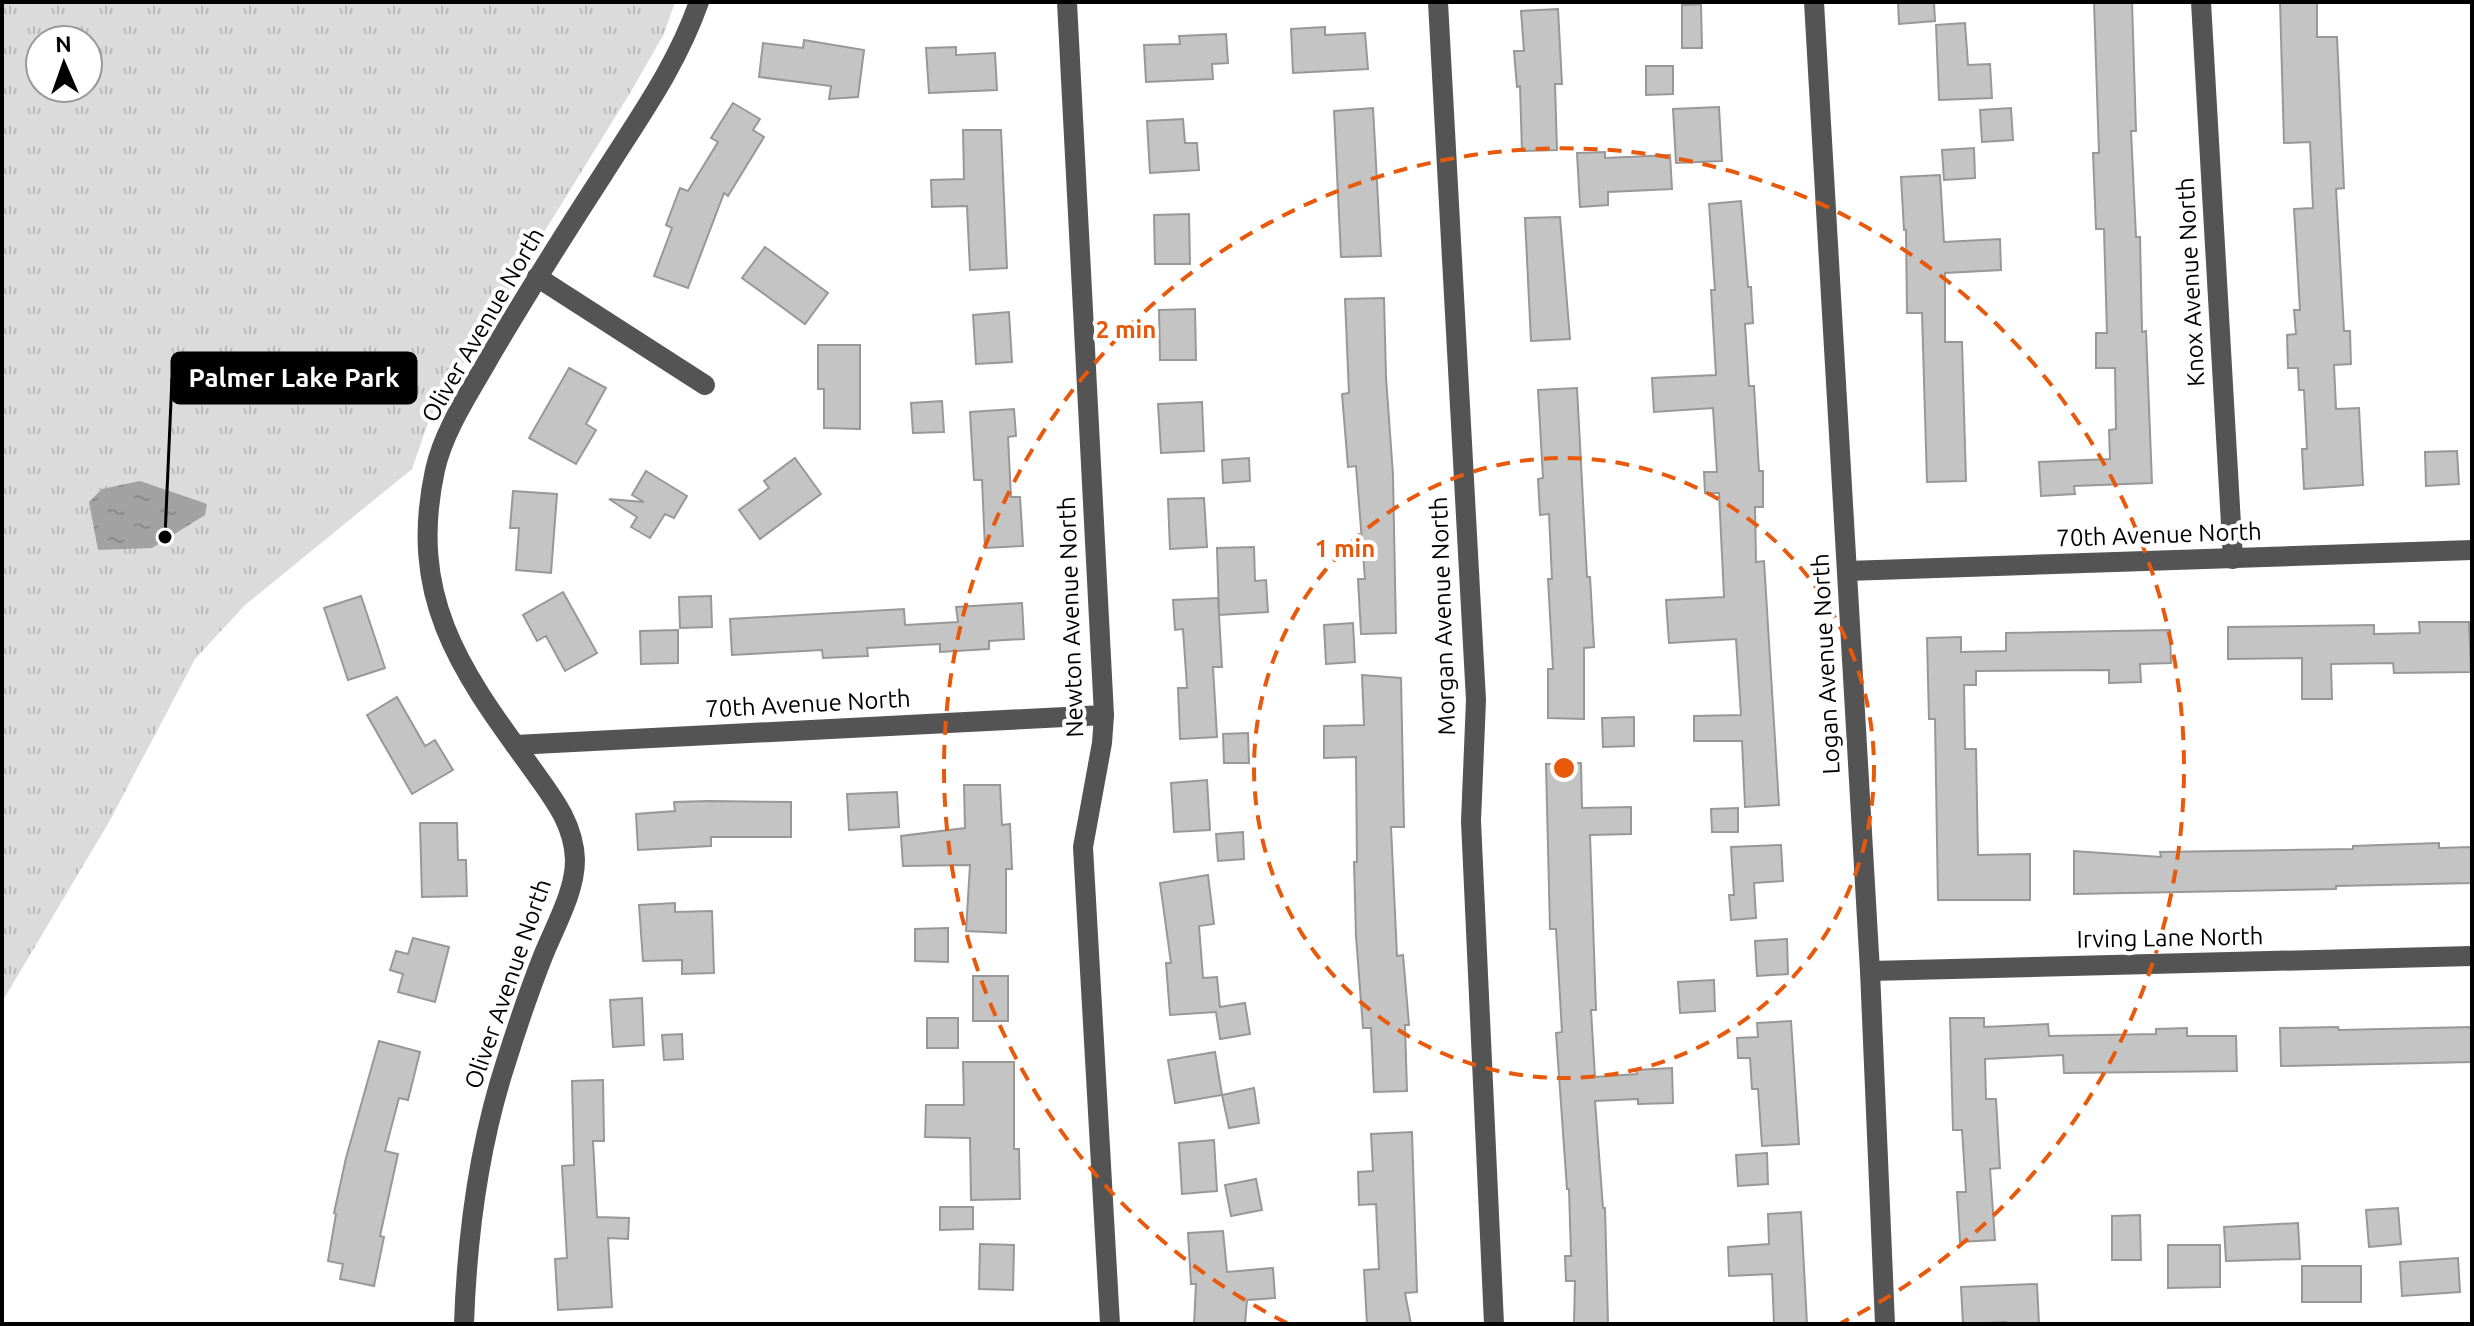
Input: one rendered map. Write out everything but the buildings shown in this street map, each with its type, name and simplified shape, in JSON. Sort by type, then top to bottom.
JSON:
[{"type":"street","name":"Oliver Avenue North","points":[[464,1324],[466,1277],[479,1170],[505,1063],[569,892],[575,862],[572,834],[559,806],[476,690],[456,656],[441,620],[430,582],[426,543],[435,467],[468,395],[537,277],[671,69],[699,2]]},
{"type":"street","name":"Newton Avenue North","points":[[1067,2],[1104,715],[1102,743],[1083,847],[1110,1324]]},
{"type":"street","name":"Morgan Avenue North","points":[[1438,2],[1476,700],[1471,821],[1494,1324]]},
{"type":"street","name":"Logan Avenue North","points":[[1814,2],[1870,971],[1885,1324]]},
{"type":"street","name":"Knox Avenue North","points":[[2201,2],[2233,559]]},
{"type":"street","points":[[537,277],[705,385]]},
{"type":"street","name":"70th Avenue North","points":[[1847,571],[2472,550]]},
{"type":"street","name":"70th Avenue North","points":[[515,745],[1104,715]]},
{"type":"street","name":"Irving Lane North","points":[[1870,971],[2472,956]]},
{"type":"green space","points":[[2,2],[675,2],[664,34],[630,93],[430,417],[412,469],[245,605],[195,659],[109,822],[2,1002]]},
{"type":"water","points":[[140,481],[207,504],[205,515],[152,548],[98,550],[89,502],[102,489]]},
{"type":"place","name":"Palmer Lake Park","points":[[165,537]]}]
